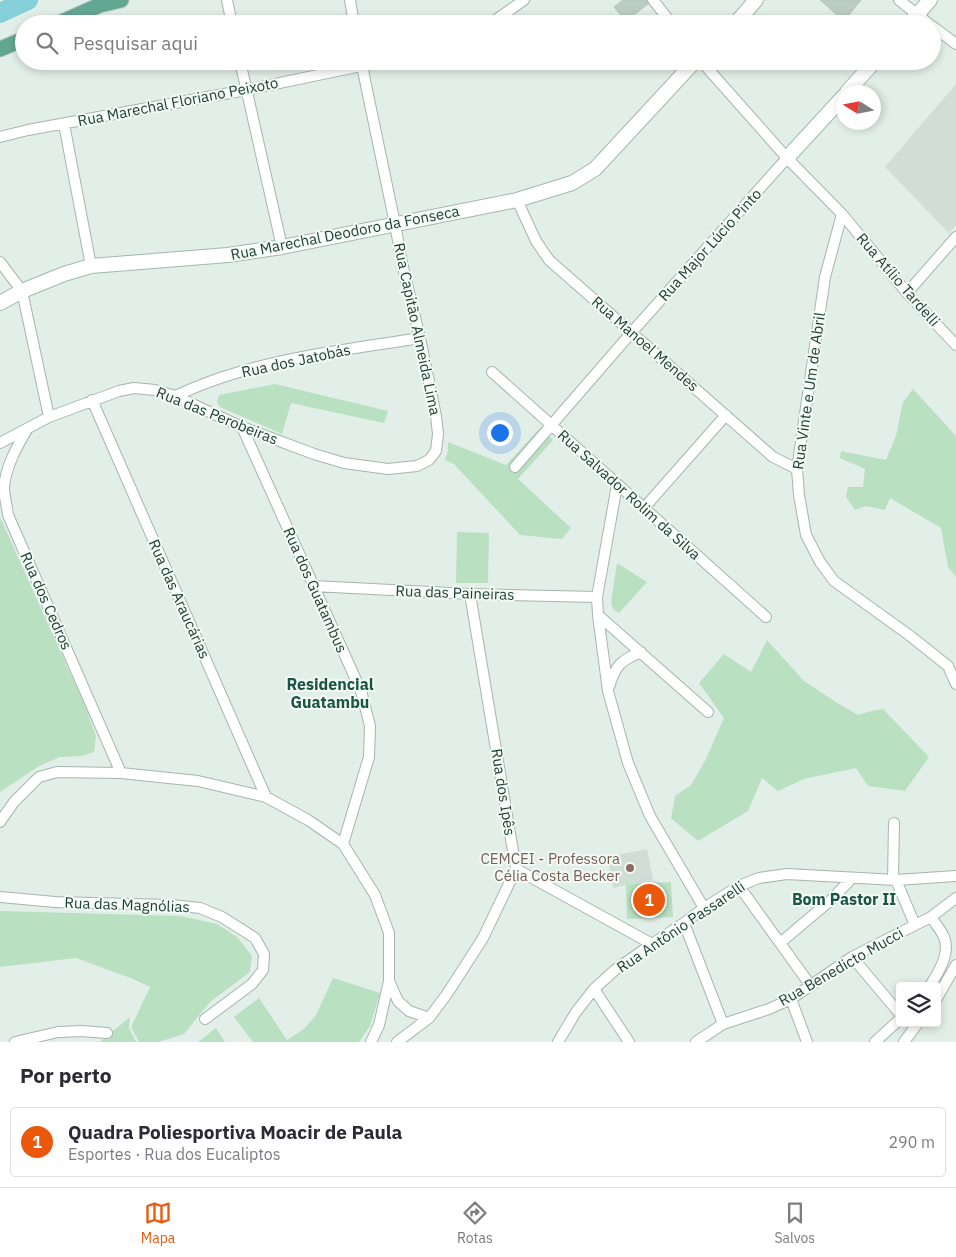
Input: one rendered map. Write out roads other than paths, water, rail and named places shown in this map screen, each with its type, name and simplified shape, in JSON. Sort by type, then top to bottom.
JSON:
[{"type":"main road","points":[[77,15],[100,5],[121,0]]},
{"type":"main road","points":[[0,49],[15,42]]},
{"type":"street","points":[[227,0],[230,15]]},
{"type":"street","points":[[350,0],[352,15]]},
{"type":"street","points":[[503,15],[524,0]]},
{"type":"street","points":[[653,0],[665,15]]},
{"type":"street","points":[[744,15],[756,0]]},
{"type":"street","points":[[899,0],[910,15]]},
{"type":"street","points":[[917,15],[930,0]]},
{"type":"street","points":[[941,33],[956,44]]},
{"type":"street","points":[[242,70],[282,247]]},
{"type":"street","name":"Rua Marechal Floriano Peixoto","points":[[0,137],[28,130],[246,90],[334,70]]},
{"type":"street","name":"Rua Capitão Almeida Lima","points":[[362,70],[436,416],[438,434],[436,451]]},
{"type":"street","name":"Rua Marechal Deodoro da Fonseca","points":[[0,303],[64,274],[91,266],[228,255],[282,247],[517,200],[572,183],[595,169],[688,70]]},
{"type":"street","name":"Rua Atílio Tardelli","points":[[709,70],[787,158],[842,214],[907,293],[956,345]]},
{"type":"street","points":[[853,85],[867,70]]},
{"type":"street","points":[[787,158],[836,105]]},
{"type":"street","points":[[64,124],[91,266]]},
{"type":"street","name":"Rua Major Lúcio Pinto","points":[[515,467],[787,158]]},
{"type":"street","name":"Rua Manoel Mendes","points":[[517,200],[536,241],[549,260],[773,457],[797,469]]},
{"type":"street","name":"Rua Vinte e Um de Abril","points":[[842,214],[825,276],[797,469],[799,495],[806,535],[820,562],[834,581],[952,664],[956,684]]},
{"type":"street","points":[[907,293],[956,236]]},
{"type":"street","points":[[0,262],[22,292],[49,417]]},
{"type":"street","name":"Rua dos Jatobás","points":[[175,396],[228,375],[289,359],[420,338]]},
{"type":"street","name":"Rua Salvador Rolim da Silva","points":[[492,372],[766,617]]},
{"type":"street","name":"Rua das Perobeiras","points":[[0,444],[49,417],[92,400],[134,388],[156,390],[175,396],[242,427],[344,463],[388,468],[416,466],[429,460],[436,451]]},
{"type":"street","name":"Rua das Araucárias","points":[[92,400],[266,797]]},
{"type":"street","points":[[644,508],[726,415]]},
{"type":"street","name":"Rua dos Guatambus","points":[[242,427],[361,691],[370,726],[369,757],[343,844]]},
{"type":"street","name":"Rua dos Cedros","points":[[28,428],[10,463],[4,488],[8,515],[122,773]]},
{"type":"street","points":[[617,485],[597,598],[608,690],[628,763],[650,816],[704,908]]},
{"type":"street","name":"Rua das Paineiras","points":[[314,586],[597,598]]},
{"type":"street","name":"Rua dos Ipês","points":[[470,594],[516,869]]},
{"type":"street","points":[[598,615],[708,712]]},
{"type":"street","points":[[608,690],[612,676],[618,666],[627,658],[641,652]]},
{"type":"street","points":[[0,822],[14,802],[39,777],[57,772],[122,773],[198,781],[266,797],[308,820],[343,844],[375,895],[389,933],[389,981],[379,1025],[371,1042]]},
{"type":"street","points":[[894,823],[894,880],[915,925]]},
{"type":"street","points":[[397,1042],[429,1018],[447,994],[483,938],[516,869],[652,944]]},
{"type":"street","name":"Rua Antônio Passarelli","points":[[558,1042],[576,1012],[594,989],[615,970],[739,886],[759,878],[787,874],[894,880],[956,876]]},
{"type":"street","points":[[780,943],[831,900],[852,878]]},
{"type":"street","points":[[739,886],[811,986]]},
{"type":"street","name":"Rua das Magnólias","points":[[0,897],[55,902],[171,905],[200,908],[222,917],[255,938],[264,954],[263,970],[252,984],[204,1019]]},
{"type":"street","name":"Rua Benedicto Mucci","points":[[696,1042],[723,1024],[791,999],[852,958],[931,917],[956,898]]},
{"type":"street","points":[[931,917],[944,938],[946,951],[941,966],[932,982]]},
{"type":"street","points":[[684,923],[723,1024]]},
{"type":"street","points":[[852,958],[896,1009]]},
{"type":"street","points":[[941,991],[956,966]]},
{"type":"street","points":[[389,981],[398,1001],[410,1011],[429,1018]]},
{"type":"street","points":[[594,989],[629,1042]]},
{"type":"street","points":[[791,999],[807,1042]]},
{"type":"street","points":[[875,1042],[896,1023]]},
{"type":"street","points":[[904,1042],[915,1027]]},
{"type":"street","points":[[15,1042],[58,1032],[107,1033]]},
{"type":"waterway","points":[[0,13],[28,0]]},
{"type":"place","name":"CEMCEI - Professora Célia Costa Becker","points":[[630,868]]},
{"type":"place","name":"Quadra Poliesportiva Moacir de Paula","points":[[649,900]]},
{"type":"district","name":"Residencial Guatambu","points":[[330,693]]},
{"type":"district","name":"Bom Pastor II","points":[[844,899]]}]
